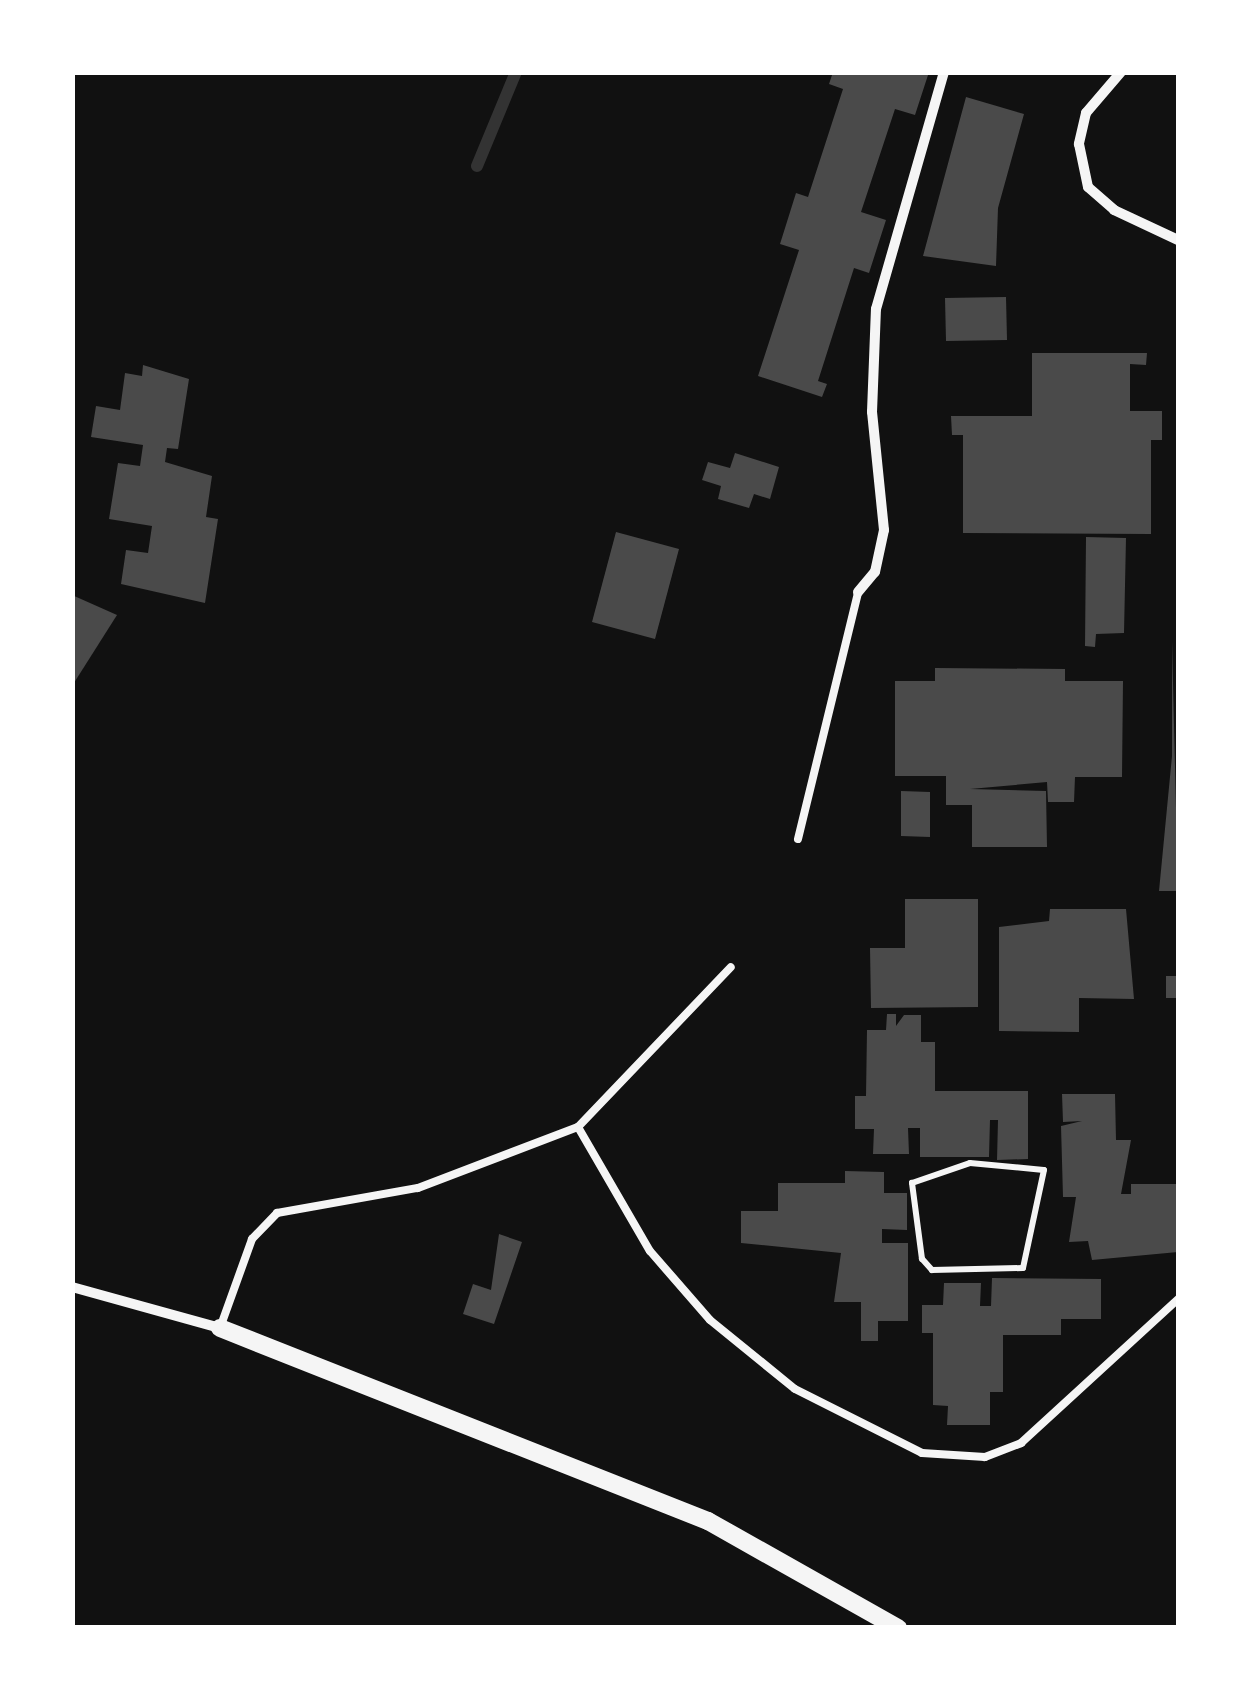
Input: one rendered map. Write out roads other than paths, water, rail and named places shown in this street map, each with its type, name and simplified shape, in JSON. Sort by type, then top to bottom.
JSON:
[{"type":"street","points":[[858,592],[875,572],[884,530],[872,412],[876,309],[944,72]]},
{"type":"street","points":[[1120,72],[1086,113],[1080,162],[1088,186],[1114,210],[1178,240]]},
{"type":"street","points":[[72,1287],[220,1328],[708,1521],[898,1628]]},
{"type":"lane","points":[[798,838],[858,592]]},
{"type":"lane","points":[[220,1328],[252,1239],[277,1212],[418,1188],[518,1142],[578,1127],[731,967]]},
{"type":"lane","points":[[578,1127],[650,1251],[710,1320],[795,1389],[922,1453],[985,1457],[1021,1443],[1178,1298]]},
{"type":"waterway","points":[[477,166],[516,72]]}]
